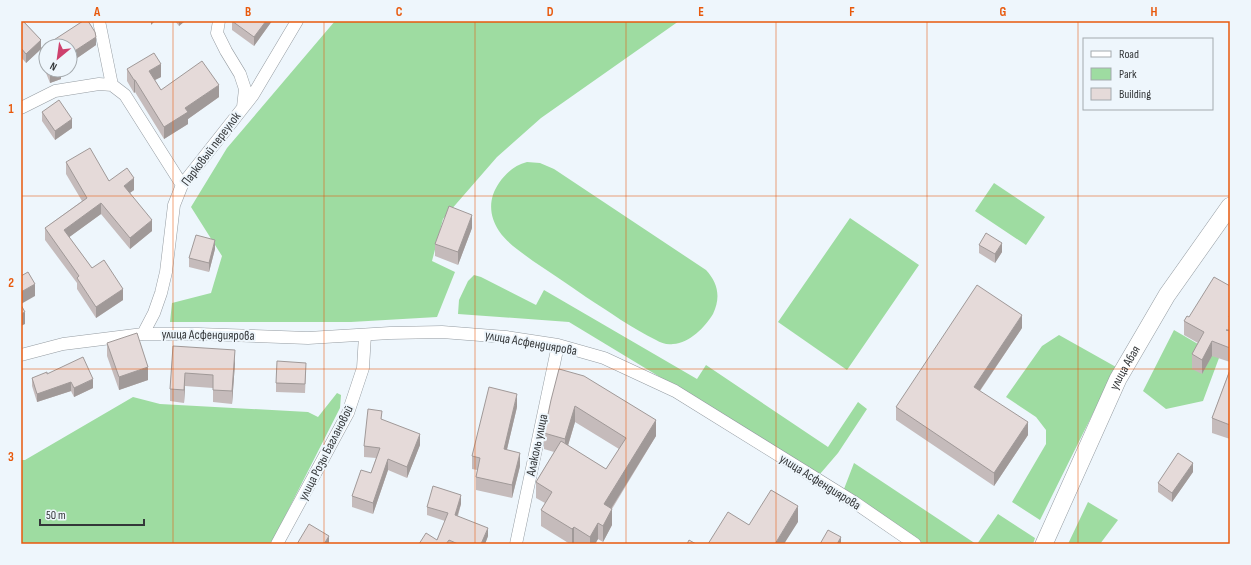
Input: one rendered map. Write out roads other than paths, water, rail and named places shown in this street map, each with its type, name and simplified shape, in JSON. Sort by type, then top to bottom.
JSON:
[{"type":"street","points":[[99,21],[112,85]]},
{"type":"street","points":[[219,21],[217,33],[240,74],[245,89],[243,107]]},
{"type":"street","name":"Парковый переулок","points":[[142,334],[154,312],[161,293],[166,272],[174,205],[182,184],[253,95],[297,21]]},
{"type":"street","points":[[21,108],[55,91],[99,84],[112,85],[125,95],[182,184]]},
{"type":"street","name":"улица Абая","points":[[1044,544],[1118,379],[1167,294],[1230,206]]},
{"type":"street","name":"улица Асфендиярова","points":[[21,355],[63,344],[142,334],[198,334],[308,338],[365,334],[442,332],[506,337],[558,345],[604,358],[674,391],[854,502],[915,544]]},
{"type":"street","name":"улица Розы Баглановой","points":[[277,544],[348,413],[363,368],[365,334]]},
{"type":"street","name":"Алаколь улица","points":[[516,544],[558,345]]}]
